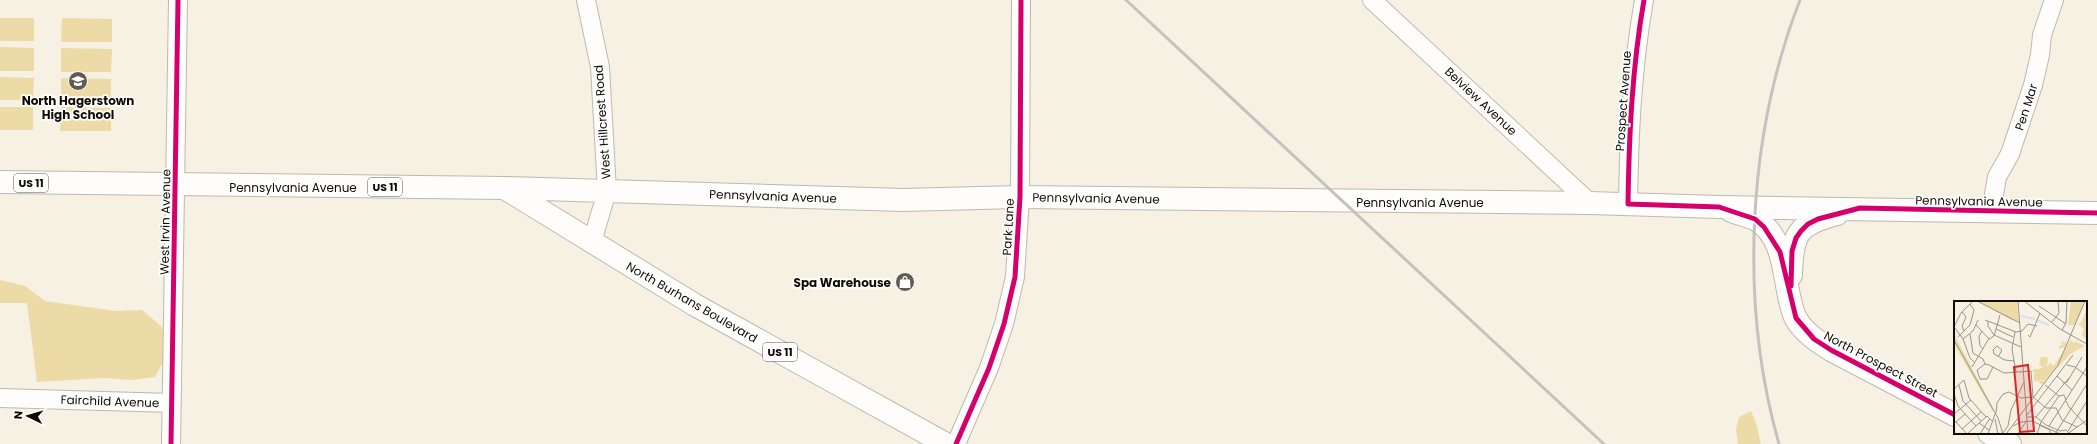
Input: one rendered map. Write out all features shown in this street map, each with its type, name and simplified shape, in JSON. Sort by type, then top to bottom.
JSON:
[{"type":"main road","name":"Pennsylvania Avenue","points":[[0,182],[176,186],[505,188],[903,200],[1020,196],[1590,202],[1719,207],[1860,208],[1991,212],[2097,213]]},
{"type":"main road","name":"North Burhans Boulevard","points":[[505,188],[695,305],[946,444]]},
{"type":"main road","points":[[1719,207],[1755,219],[1764,226],[1780,252],[1791,304]]},
{"type":"main road","points":[[1791,304],[1792,251],[1796,238],[1808,224],[1818,219],[1860,208]]},
{"type":"main road","name":"North Prospect Street","points":[[1791,304],[1796,318],[1814,339],[1831,350],[1954,414]]},
{"type":"main road","points":[[1991,434],[2010,444]]},
{"type":"street","name":"West Irvin Avenue","points":[[171,444],[178,0]]},
{"type":"street","name":"West Hillcrest Road","points":[[586,0],[600,67],[607,191],[592,242]]},
{"type":"street","name":"Park Lane","points":[[956,444],[989,368],[1004,324],[1015,277],[1020,196],[1021,0]]},
{"type":"street","name":"Belview Avenue","points":[[1372,0],[1590,202]]},
{"type":"street","name":"Prospect Avenue","points":[[1628,204],[1629,129],[1633,77],[1644,0]]},
{"type":"street","name":"Pen Mar","points":[[1991,212],[1997,177],[2010,154],[2033,85],[2040,55],[2042,35],[2054,0]]},
{"type":"street","name":"Fairchild Avenue","points":[[0,398],[172,403]]},
{"type":"shaded area","points":[[0,18],[34,18],[34,41],[0,41]]},
{"type":"shaded area","points":[[62,18],[112,19],[112,42],[61,42]]},
{"type":"shaded area","points":[[0,47],[34,48],[34,71],[0,71]]},
{"type":"shaded area","points":[[61,48],[112,49],[111,72],[61,72]]},
{"type":"shaded area","points":[[0,77],[34,78],[33,100],[0,100]]},
{"type":"shaded area","points":[[61,78],[111,79],[111,101],[61,101]]},
{"type":"shaded area","points":[[0,107],[33,107],[33,130],[0,130]]},
{"type":"shaded area","points":[[61,107],[111,108],[111,131],[60,131]]},
{"type":"shaded area","points":[[0,280],[25,286],[45,301],[116,311],[142,310],[162,327],[168,353],[155,377],[131,380],[105,378],[37,382],[27,303],[0,303]]},
{"type":"shaded area","points":[[1751,411],[1756,423],[1761,444],[1738,444],[1736,429],[1739,417]]},
{"type":"railway","points":[[1126,0],[1604,444]]},
{"type":"railway","points":[[1779,444],[1766,390],[1758,335],[1754,278],[1755,220],[1760,163],[1769,107],[1782,52],[1800,0]]},
{"type":"cycle path","points":[[171,444],[178,0]]},
{"type":"cycle path","points":[[956,444],[989,368],[1004,324],[1015,277],[1020,197],[1021,0]]},
{"type":"cycle path","points":[[1644,0],[1632,102],[1628,204],[1719,207],[1755,219],[1764,227],[1780,252],[1796,318],[1814,339],[1831,350],[1954,414]]},
{"type":"cycle path","points":[[1791,286],[1792,251],[1796,238],[1801,231],[1808,224],[1818,219],[1860,208],[2097,213]]},
{"type":"place","name":"North Hagerstown High School","points":[[78,81]]},
{"type":"place","name":"Spa Warehouse","points":[[905,282]]}]
